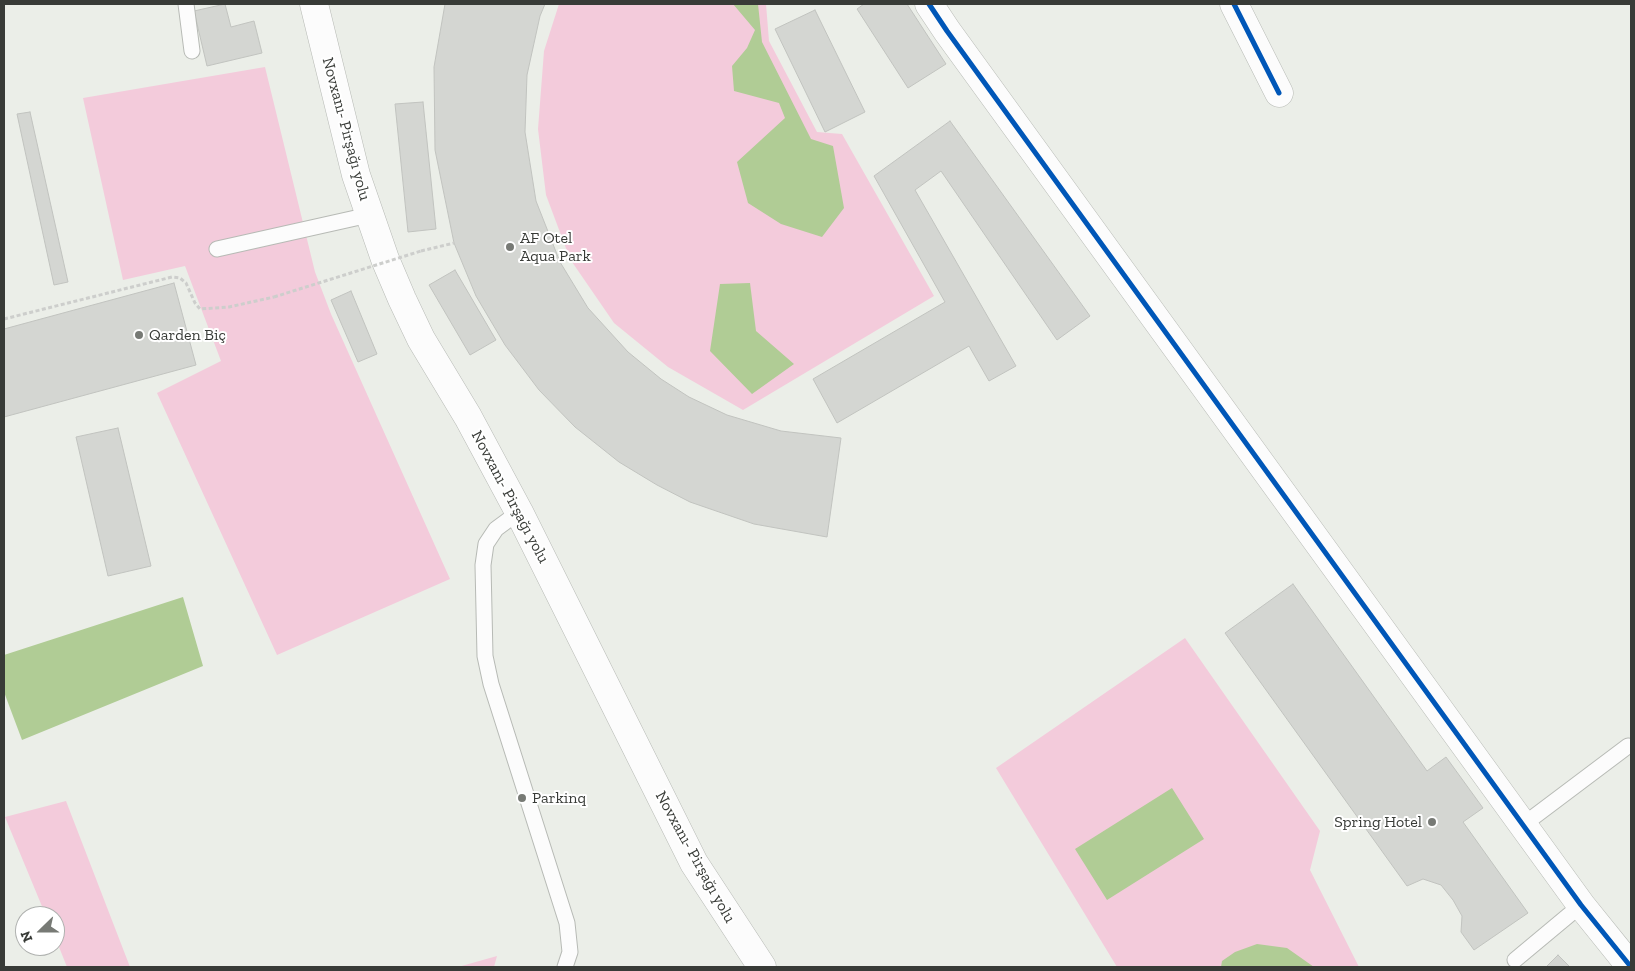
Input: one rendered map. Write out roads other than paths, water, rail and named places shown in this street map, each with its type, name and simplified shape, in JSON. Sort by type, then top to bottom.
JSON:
[{"type":"street","name":"Novxanı- Pirşağı yolu","points":[[314,4],[353,165],[385,259],[421,339],[520,512],[694,863],[762,967]]},
{"type":"street","points":[[930,4],[953,40],[1581,905],[1631,967]]},
{"type":"street","points":[[1234,4],[1279,93]]},
{"type":"lane","points":[[186,4],[192,51]]},
{"type":"lane","points":[[217,249],[369,215]]},
{"type":"lane","points":[[520,512],[496,529],[486,544],[482,565],[485,656],[490,684],[567,923],[570,952],[565,967]]},
{"type":"lane","points":[[1523,825],[1628,746]]},
{"type":"lane","points":[[1515,960],[1581,905]]},
{"type":"place","name":"AF Otel Aqua Park","points":[[510,247]]},
{"type":"place","name":"Qarden Biç","points":[[139,335]]},
{"type":"place","name":"Parkinq","points":[[522,798]]},
{"type":"place","name":"Spring Hotel","points":[[1432,822]]}]
